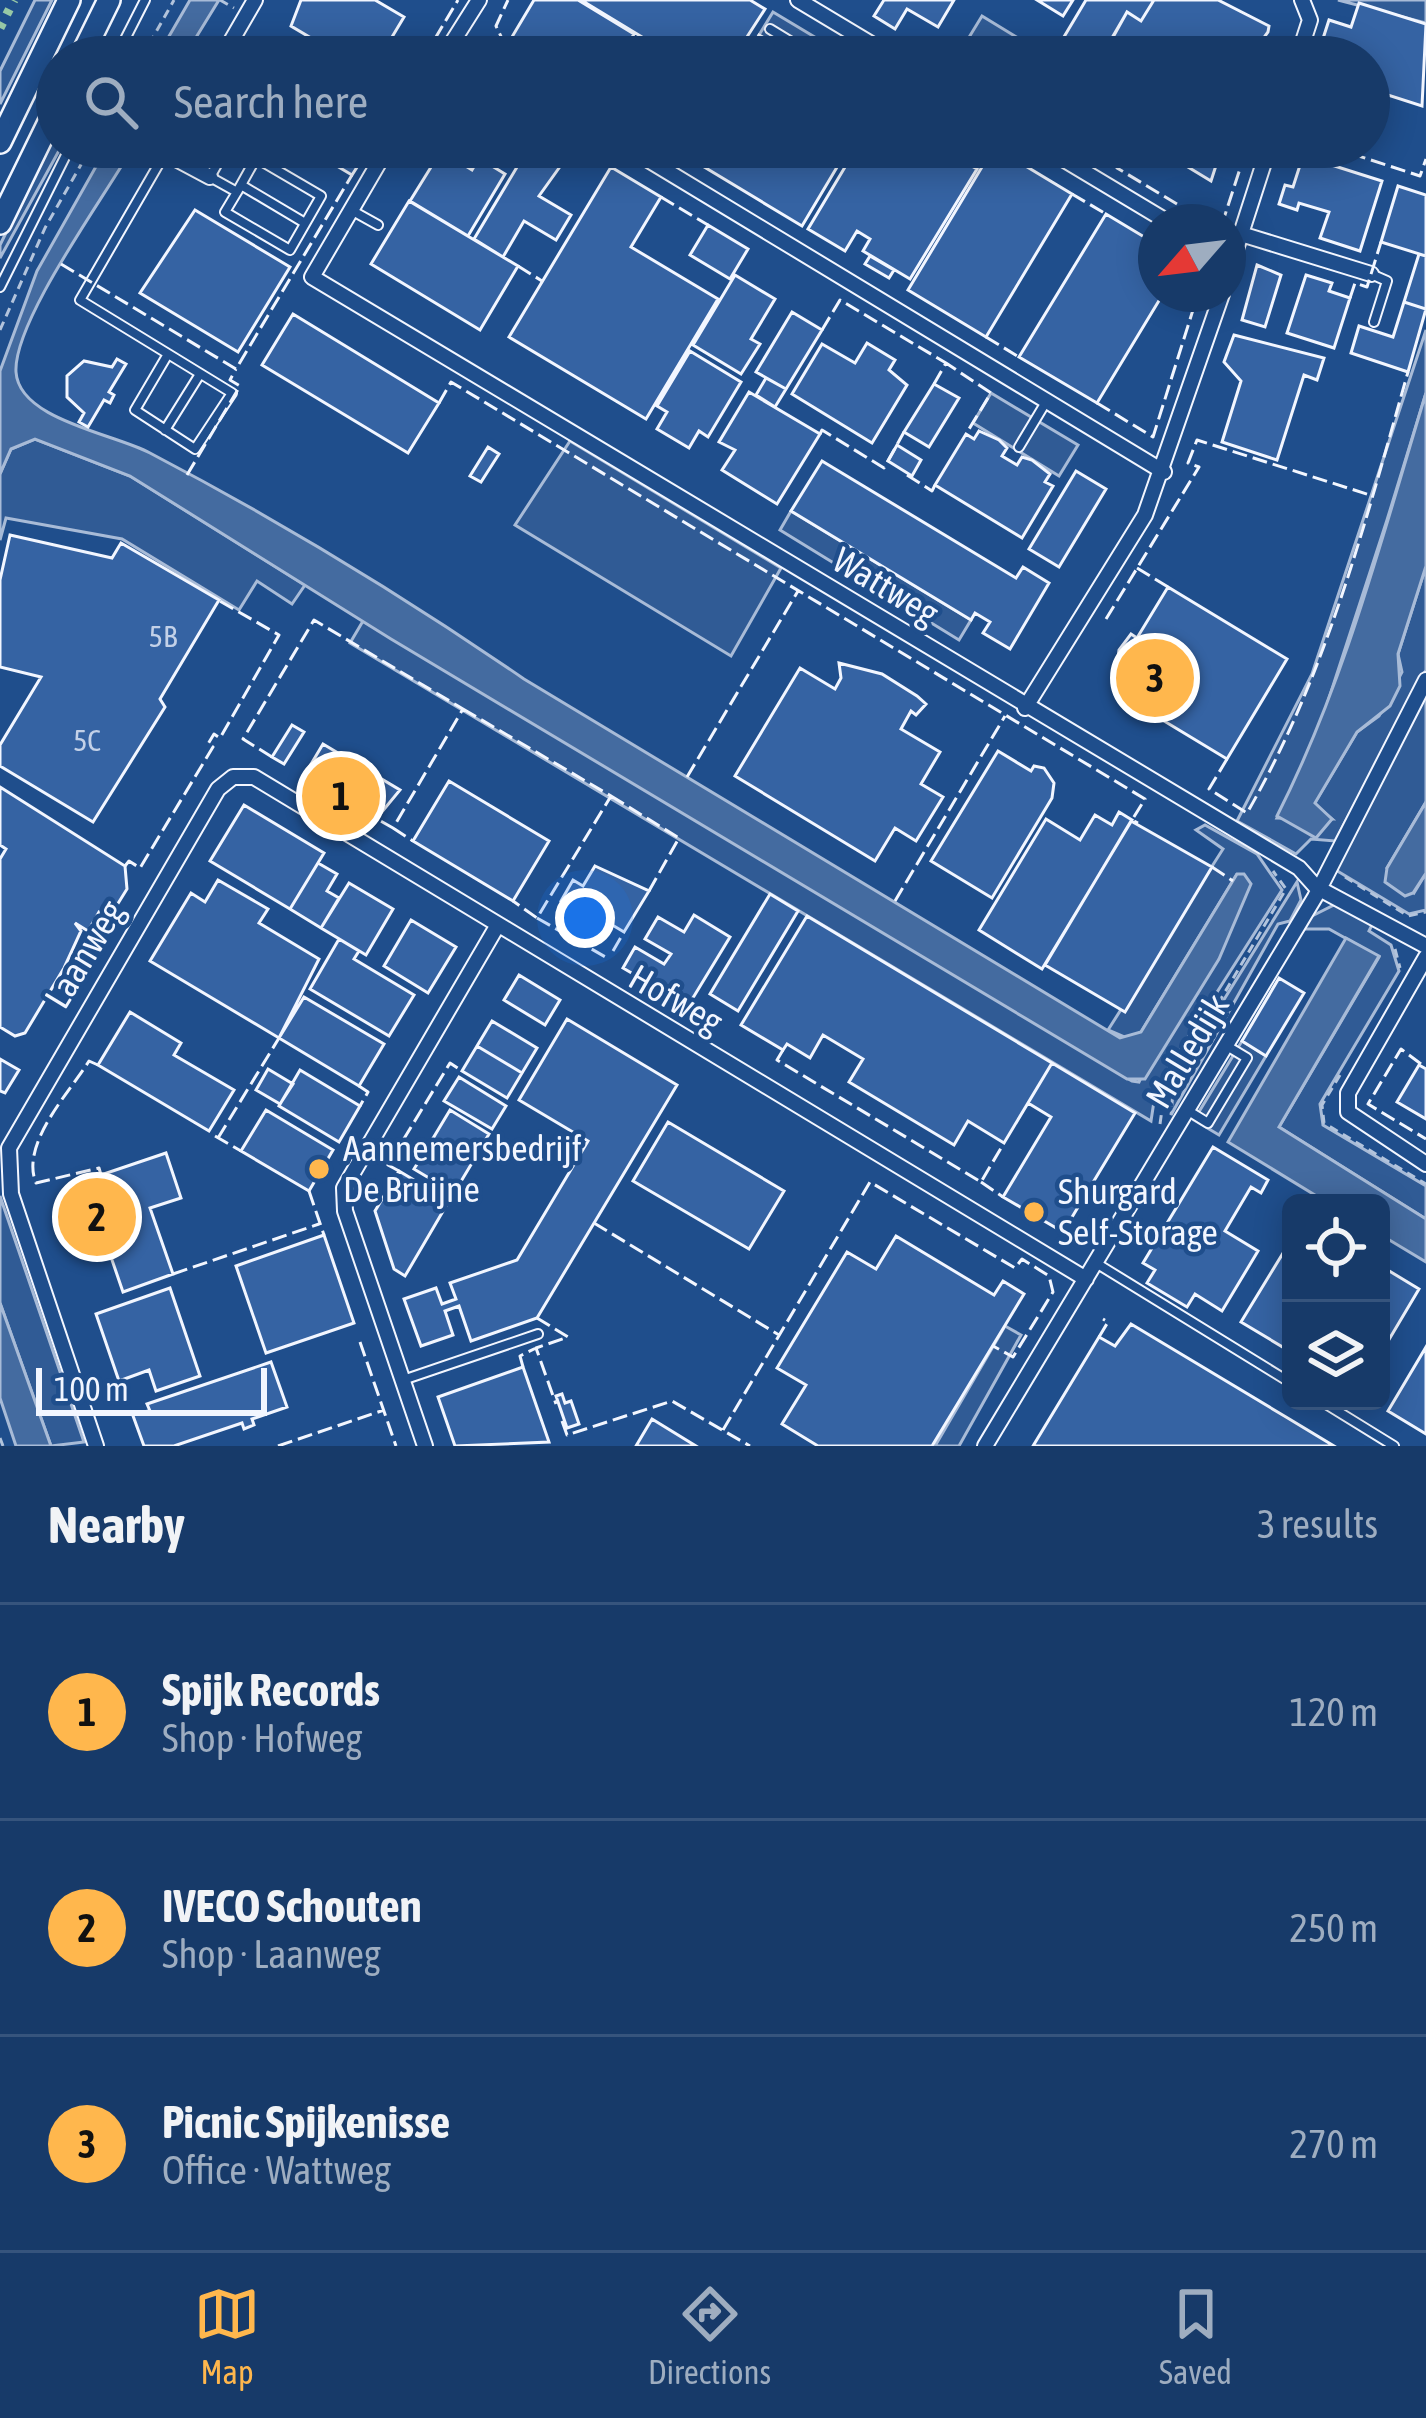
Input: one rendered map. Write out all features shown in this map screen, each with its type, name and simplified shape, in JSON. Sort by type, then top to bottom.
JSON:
[{"type":"main road","points":[[52,36],[69,0]]},
{"type":"main road","points":[[91,36],[109,0]]},
{"type":"main road","points":[[0,142],[36,68]]},
{"type":"main road","points":[[0,223],[36,149]]},
{"type":"street","points":[[234,36],[255,0]]},
{"type":"street","points":[[456,36],[478,0]]},
{"type":"street","points":[[798,0],[855,36]]},
{"type":"street","points":[[1302,0],[1310,20],[1305,36]]},
{"type":"street","points":[[197,168],[210,176]]},
{"type":"street","points":[[350,209],[375,168]]},
{"type":"street","points":[[662,168],[1164,472]]},
{"type":"street","points":[[1078,168],[1138,204]]},
{"type":"street","points":[[1246,218],[1262,168]]},
{"type":"street","name":"Wattweg","points":[[350,209],[313,277],[1251,840],[1310,876],[1316,887],[1426,946]]},
{"type":"street","points":[[1246,236],[1371,274]]},
{"type":"street","points":[[1025,708],[1145,515],[1164,472],[1216,312]]},
{"type":"street","name":"Malledijk","points":[[985,1446],[1226,1046],[1328,867],[1426,680]]},
{"type":"street","name":"Hofweg","points":[[233,777],[254,777],[496,928],[1086,1279]]},
{"type":"street","name":"Laanweg","points":[[96,1446],[11,1194],[9,1148],[218,789],[233,777]]},
{"type":"street","points":[[425,1446],[345,1211],[344,1188],[496,928]]},
{"type":"street","points":[[1426,957],[1348,1093],[1348,1112],[1426,1163]]},
{"type":"lane","points":[[127,36],[145,0]]},
{"type":"lane","points":[[770,29],[781,36]]},
{"type":"lane","points":[[0,287],[60,168]]},
{"type":"lane","points":[[157,168],[80,301],[232,393],[195,449],[135,410],[168,355]]},
{"type":"lane","points":[[215,168],[210,176],[305,223]]},
{"type":"lane","points":[[250,168],[225,212],[290,250],[321,196],[274,168]]},
{"type":"lane","points":[[350,209],[378,225]]},
{"type":"lane","points":[[1371,274],[1388,281],[1373,322]]},
{"type":"lane","points":[[165,430],[200,374]]},
{"type":"lane","points":[[1019,447],[1047,401]]},
{"type":"lane","points":[[1187,1110],[1208,1123],[1246,1058],[1226,1046]]},
{"type":"lane","points":[[1096,1262],[1282,1377]]},
{"type":"lane","points":[[403,1380],[538,1334]]},
{"type":"lane","points":[[1336,1410],[1394,1446]]},
{"type":"path","points":[[154,36],[174,0]]},
{"type":"path","points":[[0,330],[45,228],[79,168]]},
{"type":"path","name":"Malledijk","points":[[1160,1126],[1164,1095],[1286,890],[1251,840]]},
{"type":"path","points":[[1328,867],[1408,916],[1426,912]]},
{"type":"path","points":[[0,1438],[3,1446]]},
{"type":"shaded area","points":[[35,0],[52,0],[0,104],[0,71]]},
{"type":"shaded area","points":[[190,0],[219,0],[197,36],[169,36]]},
{"type":"shaded area","points":[[1338,0],[1426,0],[1426,23]]},
{"type":"shaded area","points":[[773,12],[813,36],[761,36]]},
{"type":"shaded area","points":[[982,16],[1015,36],[970,36]]},
{"type":"shaded area","points":[[38,168],[49,168],[0,258],[0,245]]},
{"type":"shaded area","points":[[95,168],[120,168],[29,322],[16,372],[33,402],[50,414],[150,453],[293,532],[524,679],[1120,1038],[1141,1032],[1237,874],[1244,874],[1251,884],[1219,959],[1145,1079],[1127,1079],[391,639],[130,476],[35,439],[11,449],[0,474],[0,371],[37,271]]},
{"type":"shaded area","points":[[1426,330],[1426,393],[1317,735],[1277,818],[1332,819],[1314,804],[1357,732],[1379,716],[1402,672],[1398,654],[1426,566],[1426,670],[1335,841],[1311,839],[1296,854],[1237,821],[1312,674]]},
{"type":"shaded area","points":[[991,393],[1078,445],[1059,476],[973,423]]},
{"type":"shaded area","points":[[1426,393],[1426,566],[1398,654],[1400,686],[1390,706],[1357,732],[1315,803],[1332,819],[1316,838],[1277,816],[1342,661]]},
{"type":"shaded area","points":[[35,439],[130,476],[305,585],[292,604],[257,581],[239,610],[122,539],[6,518],[0,540],[0,474],[11,449]]},
{"type":"shaded area","points":[[570,441],[781,568],[731,656],[515,525]]},
{"type":"shaded area","points":[[791,511],[971,620],[959,640],[780,530]]},
{"type":"shaded area","points":[[363,621],[1132,1081],[1139,1082],[1237,874],[1141,1032],[1129,1039],[1108,1030],[1223,849],[1196,830],[1205,825],[1257,854],[1282,890],[1156,1088],[1151,1121],[350,643]]},
{"type":"shaded area","points":[[1426,694],[1426,802],[1387,868],[1414,893],[1426,873],[1426,910],[1409,914],[1334,869]]},
{"type":"shaded area","points":[[1426,802],[1426,873],[1413,893],[1405,896],[1385,882],[1387,868]]},
{"type":"shaded area","points":[[1297,882],[1301,900],[1290,921],[1278,924],[1171,1115],[1174,1080]]},
{"type":"shaded area","points":[[1336,904],[1373,923],[1369,931],[1391,945],[1399,971],[1320,1104],[1323,1125],[1426,1186],[1426,1219],[1279,1127],[1379,957],[1329,929],[1304,929],[1310,917]]},
{"type":"shaded area","points":[[1346,938],[1379,956],[1279,1127],[1386,1194],[1313,1194],[1228,1142]]},
{"type":"shaded area","points":[[1242,1041],[1266,1056],[1219,1135],[1194,1120]]},
{"type":"shaded area","points":[[0,1196],[84,1442],[51,1446],[0,1303]]},
{"type":"shaded area","points":[[1390,1196],[1426,1219],[1426,1262],[1390,1240]]},
{"type":"shaded area","points":[[0,1303],[51,1446],[16,1446],[0,1398]]},
{"type":"shaded area","points":[[1005,1326],[1021,1335],[959,1446],[935,1446]]},
{"type":"building","points":[[301,0],[375,0],[404,17],[393,36],[308,36],[291,26]]},
{"type":"building","points":[[534,0],[578,0],[634,34],[633,36],[513,36]]},
{"type":"building","points":[[581,0],[750,0],[765,9],[748,36],[640,36]]},
{"type":"building","points":[[884,0],[954,0],[938,27],[907,9],[895,29],[874,16]]},
{"type":"building","points":[[1037,0],[1073,0],[1063,16]]},
{"type":"building","points":[[1086,0],[1154,0],[1141,21],[1127,12],[1114,36],[1065,36]]},
{"type":"building","points":[[1154,0],[1218,0],[1269,26],[1265,36],[1113,36],[1127,12],[1141,21]]},
{"type":"building","points":[[1359,3],[1426,24],[1422,106],[1390,96],[1390,36],[1324,36],[1329,20],[1351,27]]},
{"type":"building","points":[[430,168],[495,168],[505,174],[468,236],[410,201]]},
{"type":"building","points":[[516,168],[559,168],[539,196],[571,215],[556,240],[524,221],[503,257],[474,239]]},
{"type":"building","points":[[610,168],[661,197],[631,247],[718,299],[646,419],[509,337]]},
{"type":"building","points":[[706,168],[837,168],[802,226]]},
{"type":"building","points":[[844,168],[977,169],[910,279],[863,251],[870,239],[857,231],[845,251],[808,229]]},
{"type":"building","points":[[981,168],[1029,168],[1072,194],[986,337],[908,290]]},
{"type":"building","points":[[1190,168],[1215,168],[1211,181]]},
{"type":"building","points":[[1299,168],[1341,168],[1382,181],[1360,251],[1320,238],[1329,212],[1299,203],[1297,210],[1279,204],[1285,185],[1293,187]]},
{"type":"building","points":[[1398,186],[1426,195],[1426,256],[1381,242]]},
{"type":"building","points":[[409,201],[518,266],[480,330],[371,264]]},
{"type":"building","points":[[195,210],[290,267],[238,352],[140,293]]},
{"type":"building","points":[[1106,214],[1138,233],[1138,312],[1152,312],[1097,403],[1019,357]]},
{"type":"building","points":[[708,225],[748,249],[730,279],[690,255]]},
{"type":"building","points":[[1419,254],[1426,256],[1426,309],[1404,302]]},
{"type":"building","points":[[870,256],[894,270],[889,278],[865,264]]},
{"type":"building","points":[[1257,265],[1281,275],[1265,327],[1242,320]]},
{"type":"building","points":[[735,275],[775,299],[751,339],[760,344],[741,374],[693,345]]},
{"type":"building","points":[[1306,275],[1332,283],[1329,291],[1350,298],[1334,348],[1287,333]]},
{"type":"building","points":[[1404,302],[1426,309],[1408,372],[1351,353],[1359,326],[1393,337]]},
{"type":"building","points":[[792,312],[822,330],[786,389],[756,372]]},
{"type":"building","points":[[293,314],[439,403],[408,453],[262,365]]},
{"type":"building","points":[[1234,335],[1324,358],[1317,380],[1304,375],[1277,460],[1222,442],[1241,381],[1224,362]]},
{"type":"building","points":[[867,343],[895,360],[889,370],[907,385],[872,443],[792,394],[822,344],[855,363]]},
{"type":"building","points":[[690,351],[741,382],[708,437],[699,431],[689,448],[657,429],[667,412],[657,406]]},
{"type":"building","points":[[117,359],[126,364],[109,392],[114,395],[110,403],[104,400],[88,427],[79,422],[84,413],[67,397],[67,376],[84,361],[112,367]]},
{"type":"building","points":[[766,378],[786,389],[775,407],[756,395]]},
{"type":"building","points":[[934,384],[959,398],[929,447],[904,432]]},
{"type":"building","points":[[749,392],[820,434],[777,504],[722,470],[735,450],[719,442]]},
{"type":"building","points":[[979,431],[1007,448],[1002,456],[1017,465],[1022,457],[1032,460],[1050,474],[1045,482],[1053,486],[1022,538],[935,485],[966,434],[974,439]]},
{"type":"building","points":[[897,445],[921,460],[912,476],[888,461]]},
{"type":"building","points":[[488,447],[499,454],[481,482],[470,476]]},
{"type":"building","points":[[822,461],[1016,578],[1023,567],[1049,583],[1010,649],[983,633],[990,622],[975,613],[971,620],[791,511]]},
{"type":"building","points":[[1076,471],[1106,489],[1059,567],[1029,549]]},
{"type":"building","points":[[10,535],[112,558],[121,543],[219,600],[160,699],[165,707],[93,822],[0,766],[0,745],[41,677],[0,667],[0,580]]},
{"type":"building","points":[[1168,587],[1287,659],[1227,759],[1131,701],[1147,674],[1118,657],[1119,650],[1131,634],[1137,638]]},
{"type":"building","points":[[839,663],[882,674],[917,696],[926,704],[916,715],[911,711],[901,729],[940,752],[921,784],[943,797],[916,841],[895,828],[875,861],[735,776],[800,668],[835,689],[841,678]]},
{"type":"building","points":[[292,725],[304,732],[284,764],[272,757]]},
{"type":"building","points":[[323,744],[400,790],[376,819],[304,776]]},
{"type":"building","points":[[998,751],[1031,771],[1034,766],[1044,768],[1054,783],[1052,798],[992,898],[931,861]]},
{"type":"building","points":[[449,781],[549,841],[513,901],[413,841]]},
{"type":"building","points":[[0,787],[125,866],[127,889],[109,918],[99,912],[88,931],[75,923],[81,931],[64,968],[25,1033],[15,1036],[0,1027],[0,859],[6,849],[0,845]]},
{"type":"building","points":[[244,805],[324,853],[290,909],[210,861]]},
{"type":"building","points":[[1119,812],[1132,820],[1042,969],[979,930],[1046,819],[1080,840],[1095,815],[1112,825]]},
{"type":"building","points":[[1131,821],[1212,867],[1125,1012],[1045,965]]},
{"type":"building","points":[[318,863],[337,874],[327,891],[339,898],[321,928],[290,909]]},
{"type":"building","points":[[595,866],[649,891],[624,932],[609,923],[604,933],[561,901],[573,880],[583,886]]},
{"type":"building","points":[[218,880],[268,909],[259,923],[319,959],[279,1038],[150,961],[191,893],[205,902]]},
{"type":"building","points":[[349,883],[393,909],[366,955],[321,928]]},
{"type":"building","points":[[770,894],[798,911],[738,1011],[710,994]]},
{"type":"building","points":[[694,915],[730,937],[688,1006],[623,968],[635,947],[664,964],[671,954],[645,939],[658,917],[684,932]]},
{"type":"building","points":[[807,916],[1052,1063],[1004,1143],[968,1121],[954,1145],[849,1082],[863,1059],[823,1035],[810,1058],[787,1044],[783,1050],[741,1025]]},
{"type":"building","points":[[411,920],[456,947],[428,993],[384,966]]},
{"type":"building","points":[[339,939],[359,951],[354,959],[414,995],[389,1036],[310,989]]},
{"type":"building","points":[[519,975],[560,1000],[545,1025],[504,1000]]},
{"type":"building","points":[[1279,978],[1304,993],[1266,1056],[1242,1041]]},
{"type":"building","points":[[304,997],[384,1044],[359,1086],[279,1038]]},
{"type":"building","points":[[130,1012],[181,1043],[174,1055],[234,1090],[209,1131],[98,1065]]},
{"type":"building","points":[[567,1019],[677,1085],[537,1318],[471,1341],[459,1306],[445,1311],[453,1335],[421,1346],[404,1299],[436,1288],[442,1304],[456,1299],[450,1283],[517,1260],[588,1141],[519,1100]]},
{"type":"building","points":[[492,1021],[537,1048],[522,1073],[477,1046]]},
{"type":"building","points":[[477,1046],[522,1073],[507,1098],[462,1071]]},
{"type":"building","points":[[0,1059],[19,1070],[5,1093],[0,1091]]},
{"type":"building","points":[[1052,1063],[1135,1113],[1063,1232],[1003,1197],[1051,1117],[1028,1103]]},
{"type":"building","points":[[1419,1065],[1426,1069],[1426,1119],[1397,1102]]},
{"type":"building","points":[[268,1069],[293,1084],[280,1104],[256,1090]]},
{"type":"building","points":[[300,1070],[360,1106],[339,1142],[279,1106]]},
{"type":"building","points":[[459,1077],[506,1106],[492,1129],[444,1101]]},
{"type":"building","points":[[266,1110],[333,1150],[309,1191],[241,1151]]},
{"type":"building","points":[[450,1110],[489,1134],[472,1163],[432,1140]]},
{"type":"building","points":[[668,1122],[784,1191],[749,1249],[633,1181]]},
{"type":"building","points":[[432,1140],[472,1163],[454,1193],[414,1169]]},
{"type":"building","points":[[1213,1147],[1268,1180],[1261,1193],[1251,1187],[1225,1231],[1258,1251],[1222,1311],[1195,1294],[1187,1307],[1147,1283],[1155,1270],[1143,1263]]},
{"type":"building","points":[[166,1153],[181,1198],[150,1208],[173,1274],[123,1292],[100,1225],[91,1220],[83,1181]]},
{"type":"building","points":[[399,1171],[449,1201],[405,1276],[394,1269],[375,1211]]},
{"type":"building","points":[[324,1235],[354,1323],[266,1353],[236,1266]]},
{"type":"building","points":[[896,1236],[994,1295],[1003,1281],[1024,1294],[932,1446],[818,1446],[782,1424],[806,1385],[777,1368],[847,1252],[876,1269]]},
{"type":"building","points":[[1282,1255],[1282,1347],[1241,1322]]},
{"type":"building","points":[[1390,1271],[1419,1289],[1390,1338]]},
{"type":"building","points":[[170,1288],[200,1376],[156,1391],[149,1370],[119,1381],[96,1314]]},
{"type":"building","points":[[1131,1324],[1334,1446],[1033,1446],[1099,1337],[1115,1346]]},
{"type":"building","points":[[1426,1347],[1426,1434],[1388,1411]]},
{"type":"building","points":[[271,1362],[287,1407],[252,1419],[254,1425],[244,1429],[242,1423],[174,1446],[144,1446],[132,1413],[150,1411],[147,1404]]},
{"type":"building","points":[[523,1367],[549,1442],[455,1446],[438,1397]]},
{"type":"building","points":[[562,1394],[565,1403],[571,1401],[579,1424],[567,1428],[556,1396]]},
{"type":"building","points":[[652,1419],[696,1446],[636,1446]]},
{"type":"hedge","points":[[0,28],[14,0]]},
{"type":"fence","points":[[437,36],[458,0]]},
{"type":"fence","points":[[501,36],[496,26],[508,0]]},
{"type":"fence","points":[[1390,166],[1420,176],[1426,159]]},
{"type":"fence","points":[[1117,168],[1177,204]]},
{"type":"fence","points":[[1229,204],[1240,168]]},
{"type":"fence","points":[[61,264],[236,369],[352,175]]},
{"type":"fence","points":[[1072,194],[1106,214]]},
{"type":"fence","points":[[661,197],[708,225]]},
{"type":"fence","points":[[1350,298],[1355,283],[1367,287],[1381,242]]},
{"type":"fence","points":[[518,266],[542,281]]},
{"type":"fence","points":[[822,330],[840,300],[946,363]]},
{"type":"fence","points":[[1097,403],[1153,437],[1192,312]]},
{"type":"fence","points":[[986,337],[1019,357]]},
{"type":"fence","points":[[934,384],[946,363],[991,393],[966,434]]},
{"type":"fence","points":[[187,475],[240,386],[230,380],[236,369]]},
{"type":"fence","points":[[1227,759],[1209,789],[1247,813],[1321,653],[1408,372]]},
{"type":"fence","points":[[439,403],[451,382],[1145,799],[1132,820],[1138,823]]},
{"type":"fence","points":[[820,434],[822,430],[884,468],[904,432]]},
{"type":"fence","points":[[1106,619],[1199,467],[1188,463],[1197,440],[1373,496]]},
{"type":"fence","points":[[907,475],[932,491],[935,485]]},
{"type":"fence","points":[[1137,568],[1168,587]]},
{"type":"fence","points":[[687,777],[798,591]]},
{"type":"fence","points":[[125,866],[129,861],[140,868],[213,747],[208,744],[214,734],[220,738],[279,635],[218,600]]},
{"type":"fence","points":[[272,757],[243,739],[314,620],[463,709],[393,828],[377,819]]},
{"type":"fence","points":[[463,709],[611,796],[537,918],[513,901]]},
{"type":"fence","points":[[895,901],[1005,716]]},
{"type":"fence","points":[[611,796],[679,838],[649,891]]},
{"type":"fence","points":[[393,828],[413,841]]},
{"type":"fence","points":[[1212,867],[1233,881]]},
{"type":"fence","points":[[537,918],[609,959]]},
{"type":"fence","points":[[613,951],[624,932]]},
{"type":"fence","points":[[218,1138],[279,1038]]},
{"type":"fence","points":[[1421,1064],[1401,1049],[1368,1104],[1426,1139]]},
{"type":"fence","points":[[783,1050],[777,1060],[981,1182],[1004,1143]]},
{"type":"fence","points":[[98,1065],[89,1061],[49,1119],[33,1168],[36,1183],[99,1168],[101,1175]]},
{"type":"fence","points":[[399,1171],[388,1165],[450,1063],[462,1071]]},
{"type":"fence","points":[[359,1086],[368,1092],[360,1106]]},
{"type":"fence","points":[[215,1136],[241,1151]]},
{"type":"fence","points":[[723,1430],[870,1182],[1015,1268],[1022,1259],[1049,1276],[1053,1292],[1013,1357],[993,1346]]},
{"type":"fence","points":[[981,1182],[1003,1197]]},
{"type":"fence","points":[[309,1191],[324,1235]]},
{"type":"fence","points":[[594,1223],[779,1335]]},
{"type":"fence","points":[[173,1274],[319,1224]]},
{"type":"fence","points":[[537,1318],[568,1337],[536,1348],[556,1404]]},
{"type":"fence","points":[[1099,1337],[1108,1322],[1103,1319]]},
{"type":"fence","points":[[360,1342],[396,1446]]},
{"type":"fence","points":[[523,1367],[520,1356],[536,1348]]},
{"type":"fence","points":[[562,1421],[567,1435],[672,1401],[750,1446]]},
{"type":"fence","points":[[278,1446],[384,1410]]},
{"type":"place","name":"Picnic Spijkenisse","points":[[1155,678]]},
{"type":"place","name":"Spijk Records","points":[[341,796]]},
{"type":"place","name":"Aannemersbedrijf De Bruijne","points":[[319,1169]]},
{"type":"place","name":"Shurgard Self-Storage","points":[[1034,1212]]},
{"type":"place","name":"IVECO Schouten","points":[[97,1217]]}]
